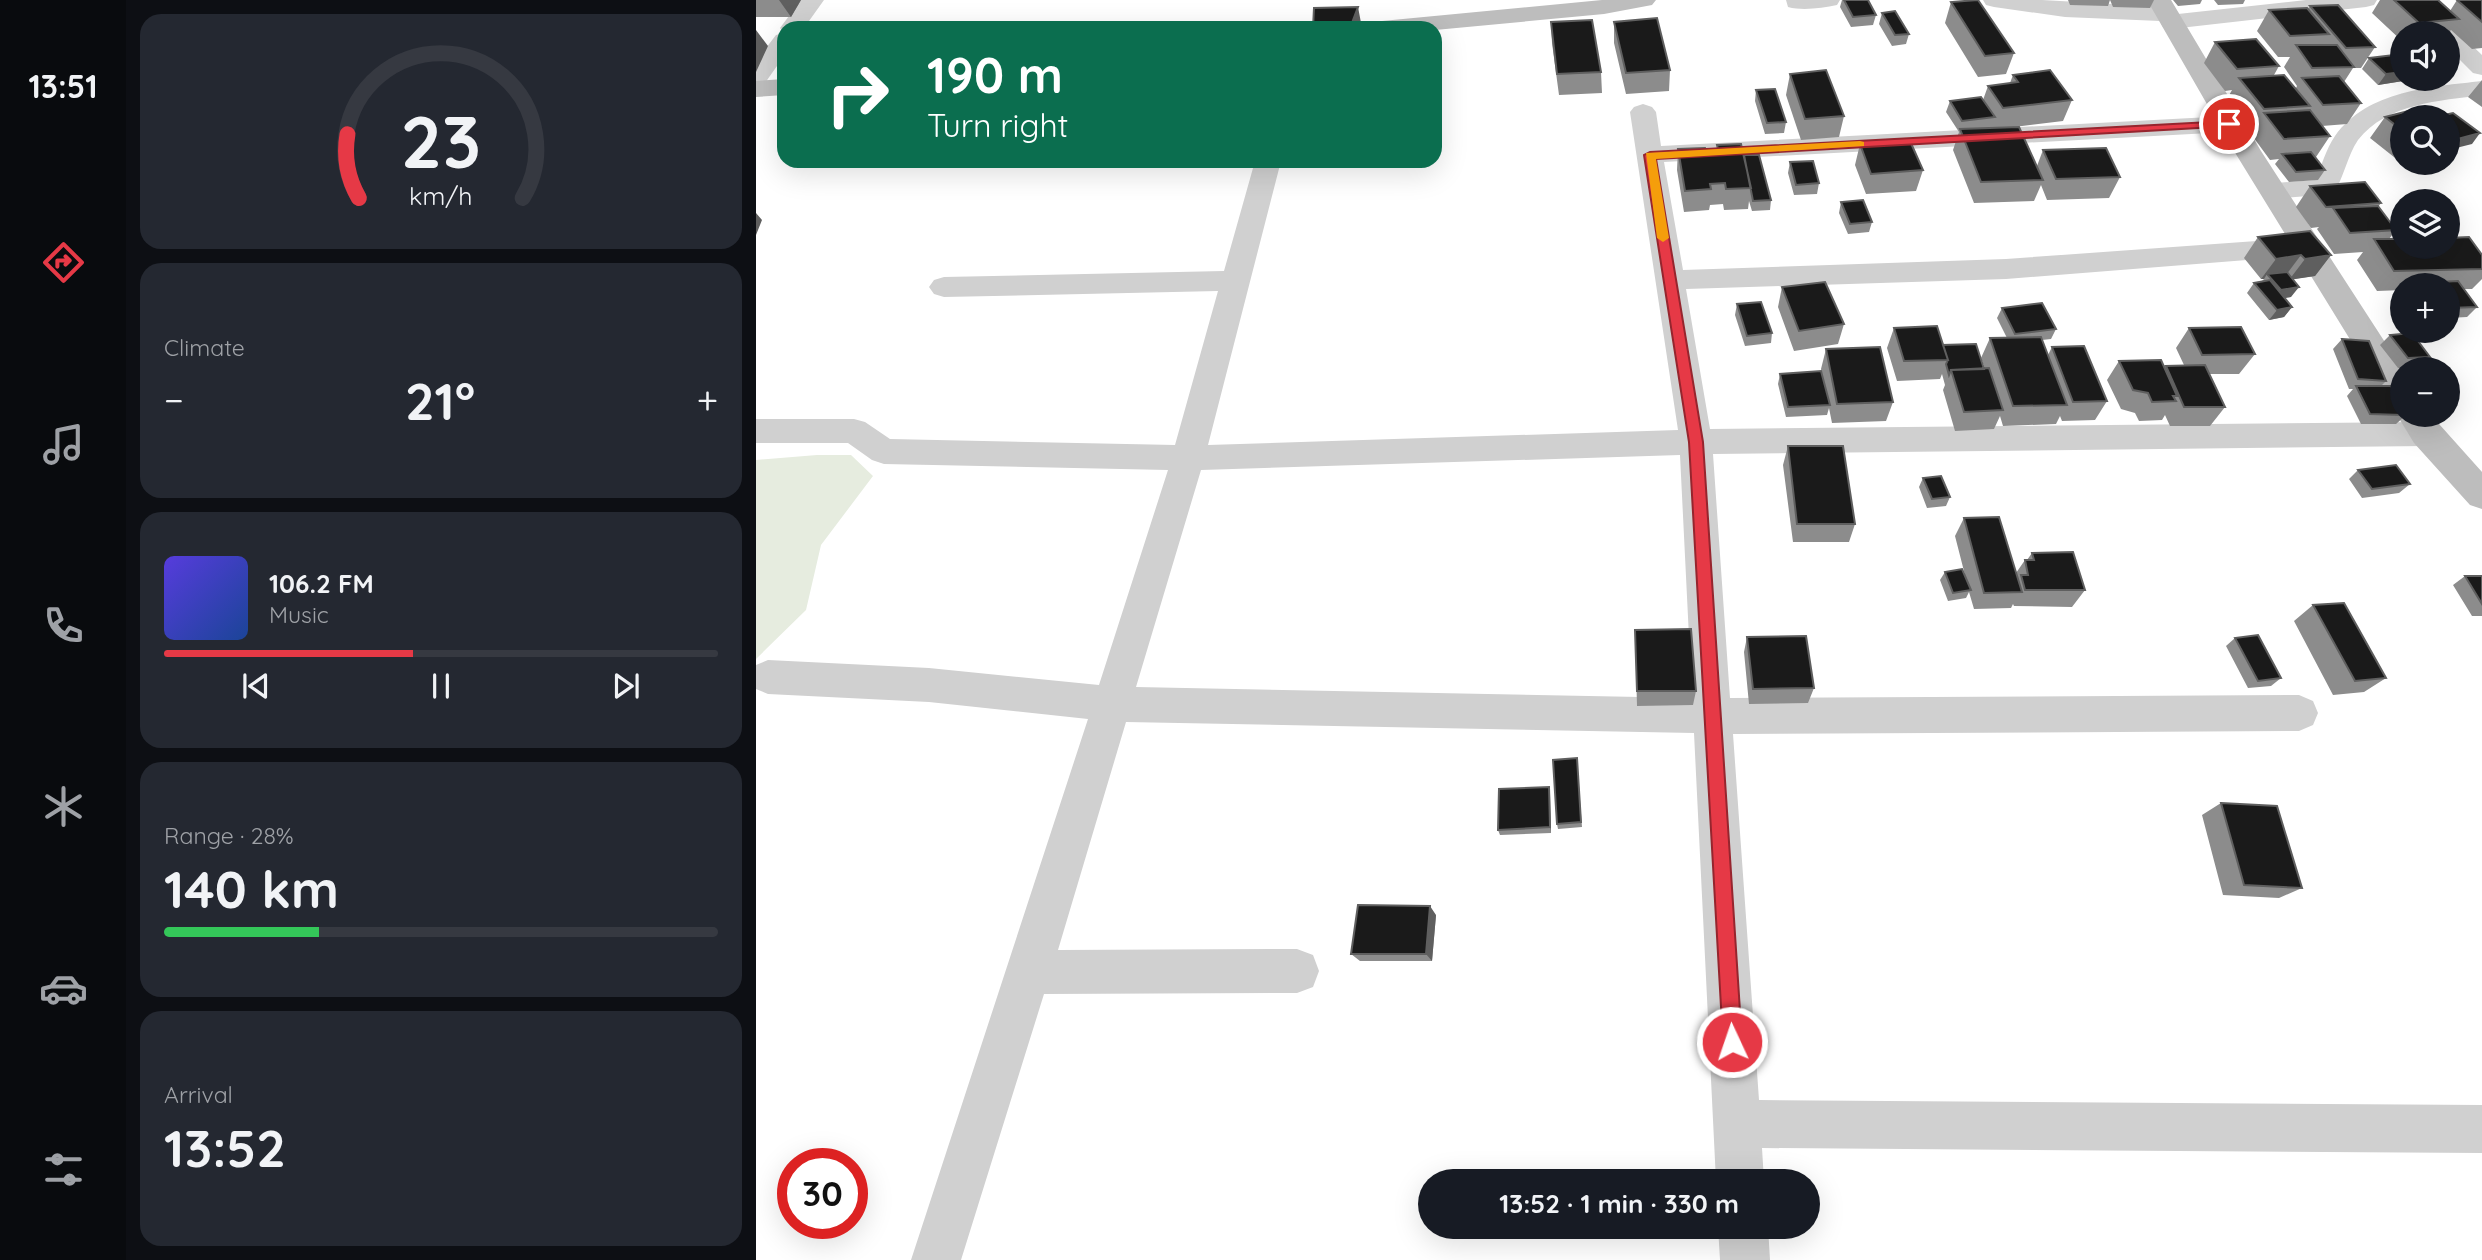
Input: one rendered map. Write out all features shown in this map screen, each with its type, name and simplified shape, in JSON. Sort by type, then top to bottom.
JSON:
[{"type":"street","points":[[798,21],[813,0]]},
{"type":"street","points":[[1442,22],[1604,7],[1644,0]]},
{"type":"street","points":[[1796,2],[1829,0]]},
{"type":"street","points":[[1994,0],[2166,12],[2366,0]]},
{"type":"street","points":[[2166,12],[2229,124],[2390,376]]},
{"type":"street","points":[[2429,17],[2433,21]]},
{"type":"street","points":[[2460,45],[2478,60]]},
{"type":"street","points":[[756,78],[777,50]]},
{"type":"street","points":[[756,89],[777,88]]},
{"type":"street","points":[[2272,190],[2324,188],[2350,134],[2376,111],[2392,103],[2482,88]]},
{"type":"street","points":[[1643,112],[1696,442],[1739,1169]]},
{"type":"street","points":[[1650,155],[2229,124]]},
{"type":"street","points":[[936,1260],[1029,972],[1188,458],[1266,168]]},
{"type":"street","points":[[1669,280],[2006,269],[2309,246]]},
{"type":"street","points":[[944,287],[1236,281]]},
{"type":"street","points":[[756,431],[854,431],[884,451],[1188,458],[1696,442],[2390,426]]},
{"type":"street","points":[[2422,427],[2482,495]]},
{"type":"street","points":[[768,677],[929,685],[1112,704],[1714,716],[2299,713]]},
{"type":"street","points":[[1029,972],[1297,971]]},
{"type":"street","points":[[1737,1124],[2482,1129]]},
{"type":"street","points":[[1744,1239],[1745,1260]]},
{"type":"shaded area","points":[[851,455],[873,476],[821,545],[806,610],[756,659],[756,460]]},
{"type":"building","points":[[1844,0],[1868,0],[1876,15],[1853,17]]},
{"type":"building","points":[[1978,0],[2014,53],[1985,56],[1951,2]]},
{"type":"building","points":[[2394,0],[2438,0],[2459,19],[2439,21],[2417,21]]},
{"type":"building","points":[[2457,0],[2482,0],[2482,22]]},
{"type":"building","points":[[2338,5],[2375,47],[2346,48],[2310,6]]},
{"type":"building","points":[[1358,7],[1353,21],[1313,21],[1314,8]]},
{"type":"building","points":[[2307,8],[2329,34],[2290,36],[2269,10]]},
{"type":"building","points":[[1895,11],[1909,34],[1895,35],[1882,13]]},
{"type":"building","points":[[1657,18],[1670,70],[1626,73],[1614,22]]},
{"type":"building","points":[[1592,20],[1601,72],[1557,74],[1551,22]]},
{"type":"building","points":[[2256,39],[2279,66],[2237,69],[2215,42]]},
{"type":"building","points":[[2296,45],[2337,45],[2354,67],[2312,68]]},
{"type":"building","points":[[2390,55],[2390,74],[2386,74],[2369,58]]},
{"type":"building","points":[[1826,70],[1844,116],[1805,119],[1790,74]]},
{"type":"building","points":[[2050,70],[2072,100],[2003,108],[1988,86],[2018,82],[2013,75]]},
{"type":"building","points":[[2284,75],[2310,106],[2264,109],[2239,78]]},
{"type":"building","points":[[2339,76],[2361,103],[2323,105],[2302,78]]},
{"type":"building","points":[[1775,89],[1786,122],[1767,123],[1756,90]]},
{"type":"building","points":[[1981,97],[1995,117],[1962,121],[1950,101]]},
{"type":"building","points":[[2310,110],[2330,136],[2284,139],[2264,113]]},
{"type":"building","points":[[2460,118],[2480,133],[2460,138]]},
{"type":"building","points":[[2019,127],[2043,180],[1981,182],[1960,129]]},
{"type":"building","points":[[1910,141],[1923,170],[1871,174],[1860,144]]},
{"type":"building","points":[[1741,144],[1751,188],[1726,189],[1725,183],[1710,184],[1711,189],[1685,191],[1678,149],[1705,148],[1707,154],[1719,153],[1717,145]]},
{"type":"building","points":[[2106,148],[2120,177],[2056,179],[2043,150]]},
{"type":"building","points":[[2311,152],[2325,170],[2296,172],[2282,154]]},
{"type":"building","points":[[1744,155],[1759,155],[1771,200],[1753,201]]},
{"type":"building","points":[[1813,161],[1819,183],[1796,185],[1790,162]]},
{"type":"building","points":[[2365,182],[2381,203],[2326,207],[2310,186]]},
{"type":"building","points":[[1863,200],[1872,222],[1850,224],[1841,202]]},
{"type":"building","points":[[2378,206],[2390,222],[2390,230],[2350,233],[2333,208]]},
{"type":"building","points":[[2310,231],[2331,255],[2305,259],[2301,255],[2276,259],[2258,237]]},
{"type":"building","points":[[2460,237],[2469,237],[2482,255],[2482,269],[2394,271],[2374,239],[2390,239],[2390,259],[2460,259]]},
{"type":"building","points":[[2287,272],[2299,287],[2281,290],[2267,274]]},
{"type":"building","points":[[2270,280],[2292,307],[2277,310],[2254,283]]},
{"type":"building","points":[[1825,282],[1844,324],[1799,331],[1782,287]]},
{"type":"building","points":[[2460,284],[2477,307],[2460,308]]},
{"type":"building","points":[[1761,302],[1772,333],[1747,336],[1737,304]]},
{"type":"building","points":[[2042,303],[2056,329],[2015,334],[2002,308]]},
{"type":"building","points":[[1937,326],[1948,360],[1904,361],[1894,328]]},
{"type":"building","points":[[2241,327],[2255,354],[2202,355],[2189,328]]},
{"type":"building","points":[[2041,337],[2067,405],[2013,406],[1990,338]]},
{"type":"building","points":[[2342,339],[2369,341],[2386,381],[2358,379]]},
{"type":"building","points":[[2396,343],[2420,343],[2430,357],[2407,357]]},
{"type":"building","points":[[1976,344],[1984,369],[1951,370],[1949,375],[1943,345]]},
{"type":"building","points":[[2084,346],[2107,401],[2073,402],[2052,347]]},
{"type":"building","points":[[1880,347],[1893,402],[1837,404],[1826,349]]},
{"type":"building","points":[[2161,360],[2177,396],[2173,396],[2176,401],[2152,402],[2148,393],[2133,390],[2119,361]]},
{"type":"building","points":[[2205,365],[2225,407],[2184,407],[2166,366]]},
{"type":"building","points":[[1989,368],[2003,410],[1964,412],[1951,370]]},
{"type":"building","points":[[1821,371],[1830,405],[1788,407],[1780,374]]},
{"type":"building","points":[[2356,386],[2390,386],[2390,415],[2370,414]]},
{"type":"building","points":[[1788,446],[1843,446],[1855,524],[1797,524]]},
{"type":"building","points":[[2396,465],[2410,484],[2372,489],[2358,470]]},
{"type":"building","points":[[1941,476],[1950,497],[1932,499],[1923,478]]},
{"type":"building","points":[[1999,517],[2022,592],[1984,593],[1964,518]]},
{"type":"building","points":[[2073,552],[2085,590],[2025,590],[2021,575],[2028,575],[2025,560],[2034,560],[2032,553]]},
{"type":"building","points":[[1962,569],[1971,590],[1953,593],[1945,572]]},
{"type":"building","points":[[2465,576],[2482,576],[2482,604]]},
{"type":"building","points":[[2344,603],[2386,678],[2355,681],[2313,605]]},
{"type":"building","points":[[1691,629],[1696,691],[1637,691],[1635,630]]},
{"type":"building","points":[[2258,635],[2281,678],[2258,681],[2235,638]]},
{"type":"building","points":[[1806,636],[1814,688],[1753,689],[1747,637]]},
{"type":"building","points":[[1577,758],[1581,822],[1557,824],[1553,760]]},
{"type":"building","points":[[1549,787],[1550,827],[1498,830],[1499,789]]},
{"type":"building","points":[[2221,803],[2277,806],[2302,888],[2244,885]]},
{"type":"building","points":[[1358,905],[1430,906],[1426,954],[1351,954]]},
{"type":"slow traffic","points":[[1663,238],[1650,155],[1860,144]]},
{"type":"route","points":[[1732,1042],[1696,442],[1650,155],[2229,124]]}]
